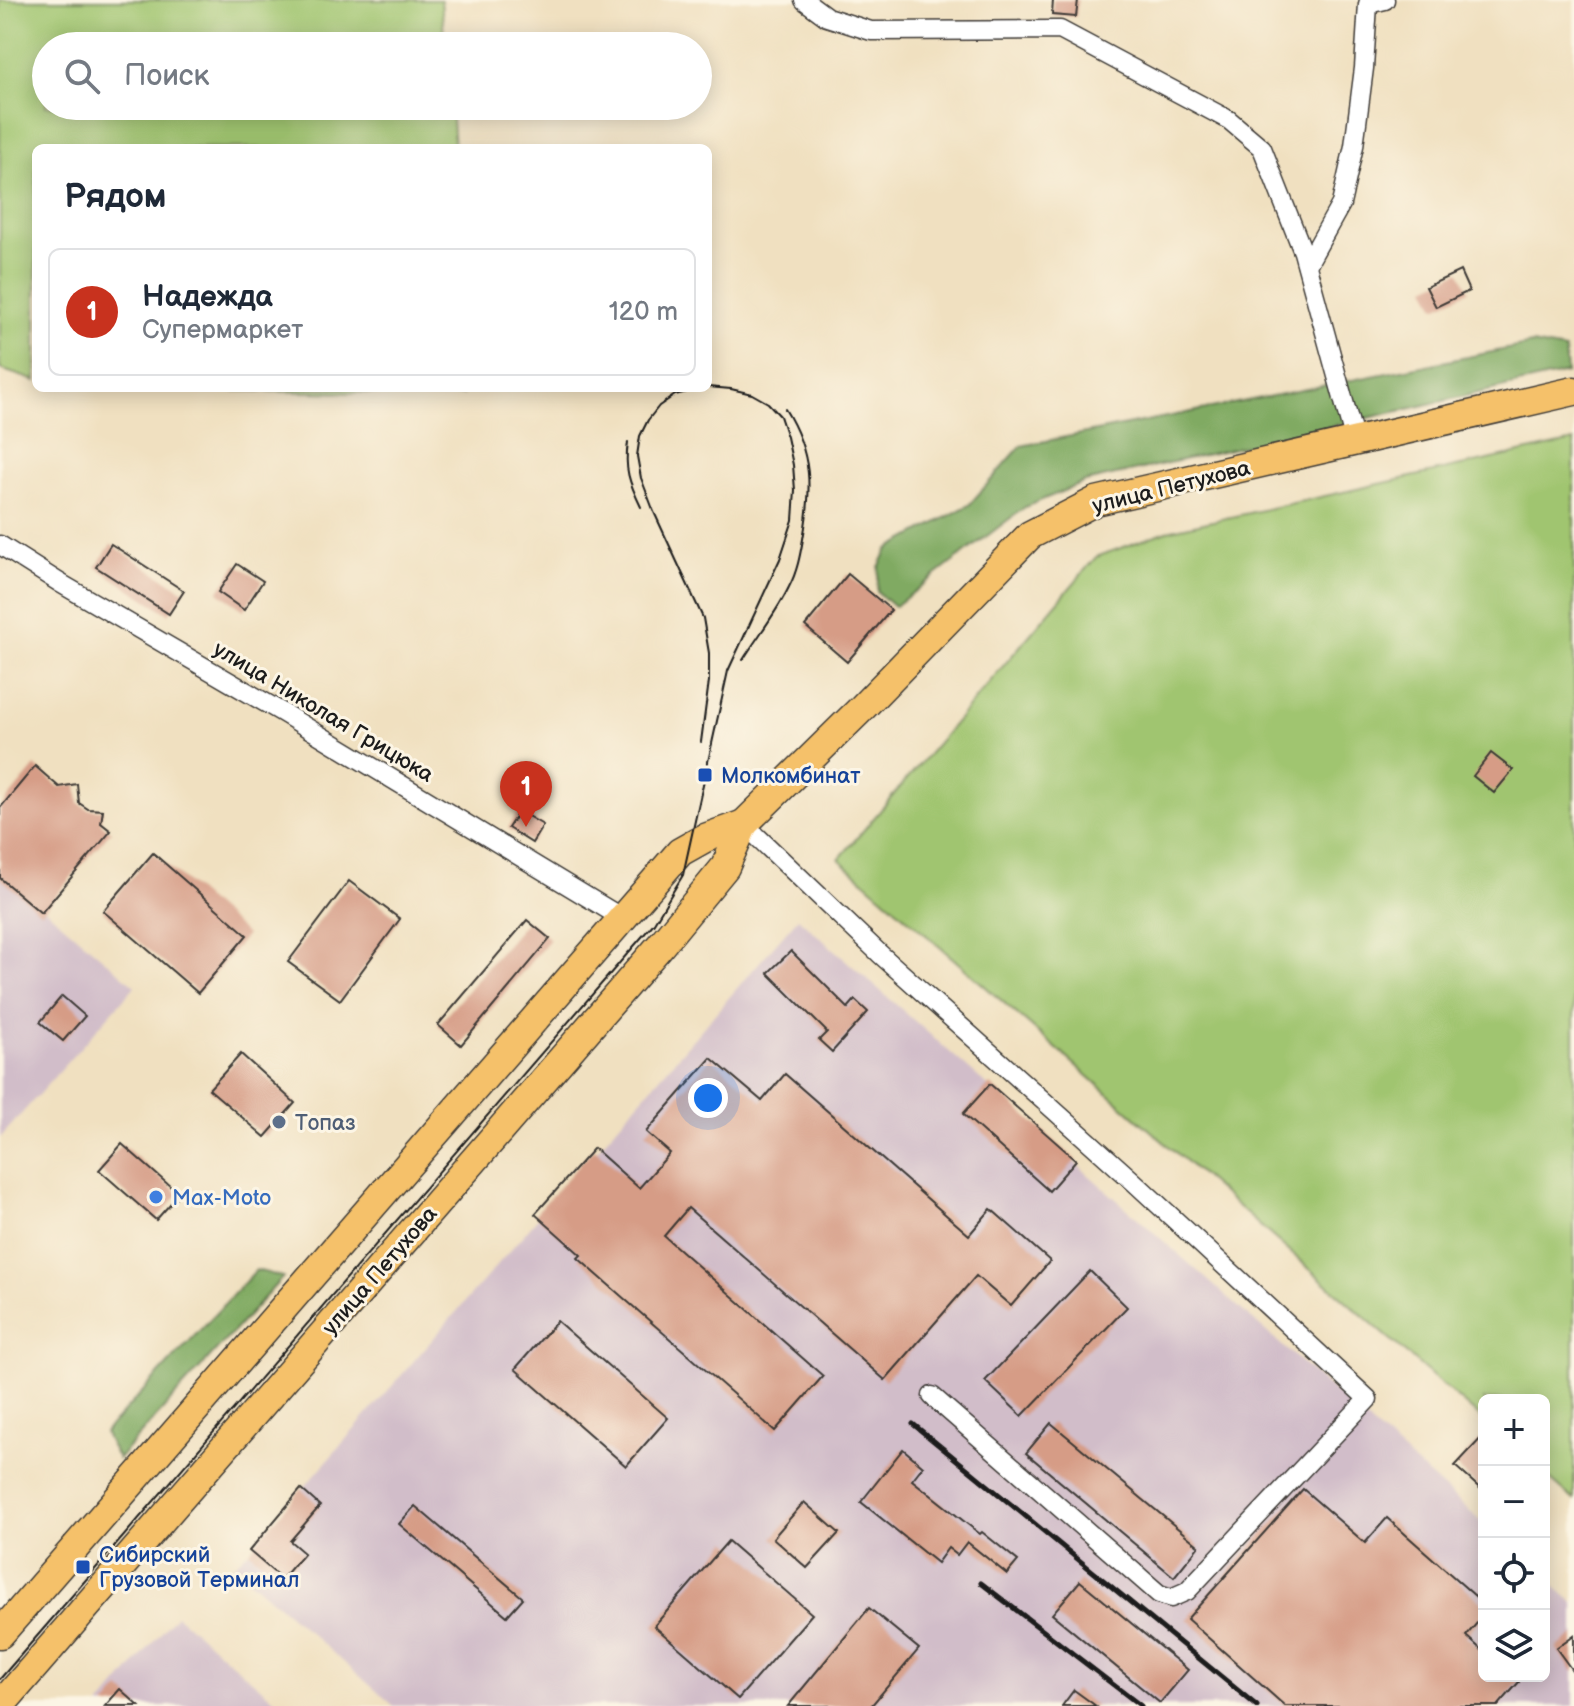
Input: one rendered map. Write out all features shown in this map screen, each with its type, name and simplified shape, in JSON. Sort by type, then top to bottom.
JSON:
[{"type":"highway","name":"улица Петухова","points":[[0,1706],[669,935],[725,867],[744,824],[1030,535],[1096,501],[1574,391]]},
{"type":"highway","name":"улица Петухова","points":[[0,1634],[680,852],[705,838],[744,824]]},
{"type":"street","points":[[804,0],[827,17],[871,31],[1060,30],[1229,120],[1262,148],[1307,265],[1355,442]]},
{"type":"street","points":[[1307,265],[1341,204],[1354,146],[1368,4],[1385,0]]},
{"type":"street","name":"улица Николая Грицюка","points":[[0,545],[622,918]]},
{"type":"street","points":[[744,824],[880,954],[1134,1182],[1368,1399],[1187,1591],[1171,1598],[1159,1594],[932,1396]]},
{"type":"shaded area","points":[[0,870],[135,986],[0,1138]]},
{"type":"shaded area","points":[[798,918],[1478,1519],[1478,1682],[1550,1682],[1550,1582],[1574,1603],[1574,1706],[394,1706],[233,1566]]},
{"type":"shaded area","points":[[176,1615],[282,1706],[100,1706]]},
{"type":"green space","points":[[0,0],[441,0],[444,32],[32,32],[32,120],[452,120],[454,144],[32,144],[32,380],[0,369]]},
{"type":"green space","points":[[1532,344],[1565,350],[1567,373],[1085,482],[1025,507],[894,607],[877,592],[879,567],[888,549],[969,505],[1021,446]]},
{"type":"green space","points":[[308,392],[464,392],[462,395]]},
{"type":"green space","points":[[1574,441],[1574,1500],[1550,1479],[1550,1394],[1478,1394],[1478,1416],[839,859],[1096,557],[1167,531]]},
{"type":"green space","points":[[256,1270],[283,1277],[118,1459],[104,1433]]},
{"type":"building","points":[[1053,0],[1078,0],[1076,17],[1052,15]]},
{"type":"building","points":[[1460,271],[1469,291],[1436,307],[1426,287]]},
{"type":"building","points":[[111,544],[184,591],[169,614],[96,567]]},
{"type":"building","points":[[237,564],[263,581],[244,610],[218,592]]},
{"type":"building","points":[[848,574],[891,610],[847,662],[805,626]]},
{"type":"building","points":[[1491,753],[1513,770],[1494,793],[1473,776]]},
{"type":"building","points":[[35,766],[59,787],[77,784],[79,803],[88,809],[103,810],[101,823],[111,831],[41,913],[0,878],[0,808]]},
{"type":"building","points":[[519,811],[543,825],[532,843],[508,828]]},
{"type":"building","points":[[153,853],[247,935],[198,993],[103,911]]},
{"type":"building","points":[[349,881],[400,919],[340,1000],[288,962]]},
{"type":"building","points":[[527,920],[550,939],[461,1045],[438,1025]]},
{"type":"building","points":[[791,951],[848,1008],[855,1000],[868,1012],[832,1052],[819,1040],[827,1032],[768,973]]},
{"type":"building","points":[[62,996],[85,1016],[63,1041],[40,1022]]},
{"type":"building","points":[[241,1054],[295,1103],[265,1137],[209,1089]]},
{"type":"building","points":[[711,1058],[762,1101],[785,1074],[969,1235],[991,1209],[1050,1261],[1011,1306],[976,1276],[885,1380],[688,1208],[664,1236],[823,1376],[775,1431],[578,1258],[581,1255],[535,1214],[594,1148],[639,1188],[670,1153],[646,1132]]},
{"type":"building","points":[[990,1084],[1076,1160],[1049,1191],[963,1114]]},
{"type":"building","points":[[122,1144],[179,1194],[156,1220],[99,1170]]},
{"type":"building","points":[[1090,1271],[1127,1307],[1022,1416],[985,1381]]},
{"type":"building","points":[[557,1321],[668,1418],[626,1466],[515,1369]]},
{"type":"building","points":[[1051,1423],[1199,1546],[1174,1577],[1026,1453]]},
{"type":"building","points":[[1478,1441],[1478,1487],[1455,1466]]},
{"type":"building","points":[[903,1449],[923,1466],[912,1480],[1018,1561],[1007,1574],[967,1542],[957,1555],[948,1548],[937,1563],[861,1502]]},
{"type":"building","points":[[301,1489],[320,1506],[290,1541],[304,1553],[282,1579],[249,1551]]},
{"type":"building","points":[[1303,1489],[1365,1543],[1387,1518],[1478,1599],[1478,1622],[1466,1636],[1478,1647],[1478,1682],[1519,1682],[1498,1706],[1285,1706],[1187,1619]]},
{"type":"building","points":[[804,1502],[839,1533],[807,1568],[773,1538]]},
{"type":"building","points":[[415,1506],[523,1598],[507,1616],[399,1524]]},
{"type":"building","points":[[728,1541],[812,1614],[738,1699],[654,1626]]},
{"type":"building","points":[[1080,1581],[1188,1670],[1160,1703],[1052,1614]]},
{"type":"building","points":[[869,1608],[919,1649],[871,1706],[788,1706]]},
{"type":"building","points":[[1574,1635],[1574,1673],[1556,1648]]},
{"type":"building","points":[[120,1689],[139,1706],[105,1706]]},
{"type":"building","points":[[1074,1690],[1096,1706],[1062,1706]]},
{"type":"tram line","points":[[0,1679],[654,923],[683,875],[728,671],[780,559],[793,520],[795,490],[793,465],[780,416],[768,403],[752,394],[712,387]]},
{"type":"tram line","points":[[687,392],[675,395],[659,406],[648,420],[640,436],[637,456],[641,478],[654,512],[703,618],[709,653],[709,681],[701,742]]},
{"type":"tram line","points":[[743,660],[789,587],[803,539],[808,472],[801,441],[785,409]]},
{"type":"tram line","points":[[628,442],[628,475],[641,507]]},
{"type":"railway","points":[[913,1424],[1257,1706]]},
{"type":"railway","points":[[981,1583],[1141,1706]]},
{"type":"place","name":"Молкомбинат","points":[[705,775]]},
{"type":"place","name":"Надежда","points":[[526,827]]},
{"type":"place","name":"Топаз","points":[[279,1122]]},
{"type":"place","name":"Max-Moto","points":[[156,1197]]},
{"type":"place","name":"Сибирский Грузовой Терминал","points":[[83,1567]]}]
